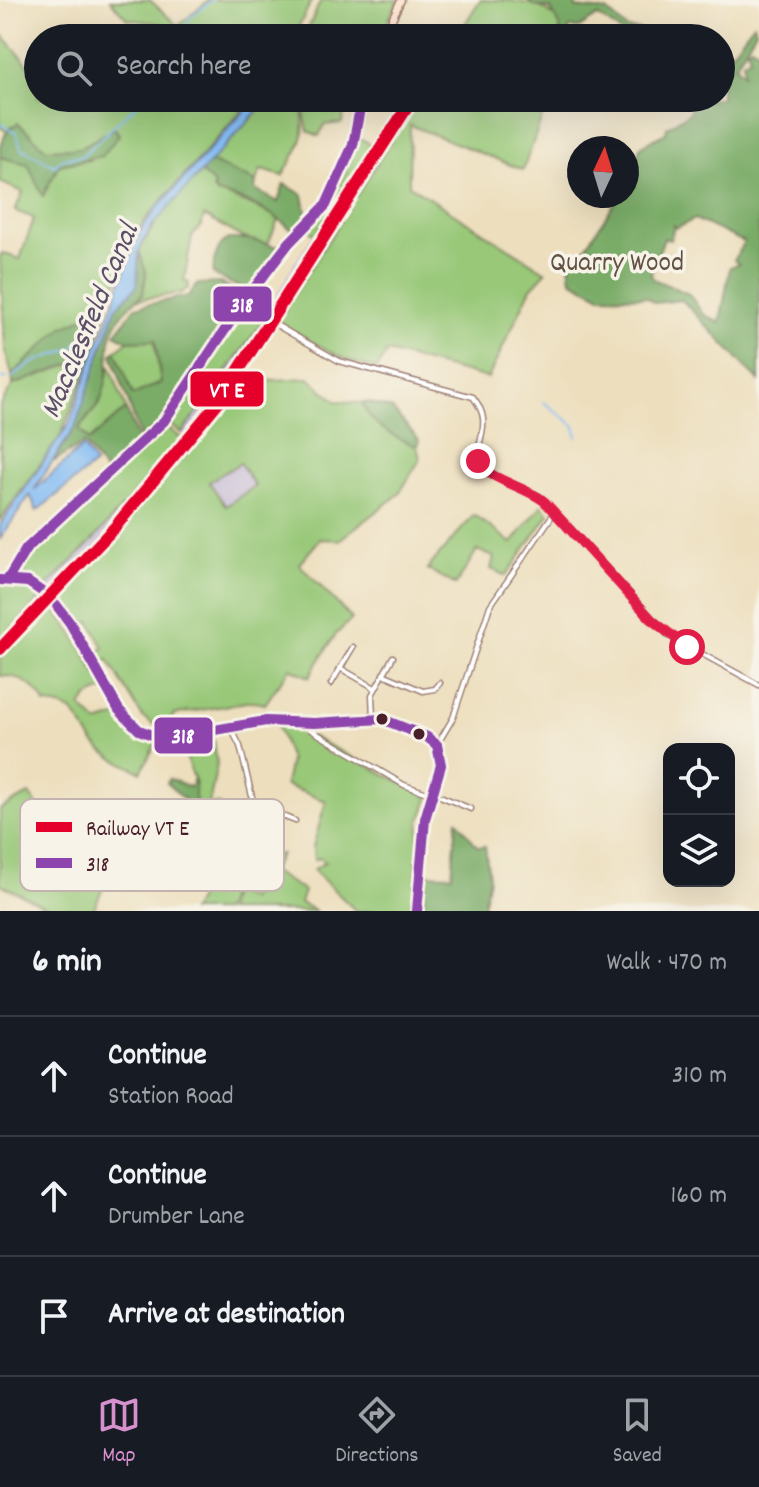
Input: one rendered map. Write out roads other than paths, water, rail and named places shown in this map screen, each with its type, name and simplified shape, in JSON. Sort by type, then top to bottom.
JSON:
[{"type":"street","points":[[390,24],[401,0]]},
{"type":"street","points":[[359,112],[353,145],[331,198],[245,300],[164,421],[26,549],[4,580],[26,582],[56,606],[118,708],[134,727],[159,739],[266,721],[299,723],[373,719],[396,723],[437,745]]},
{"type":"street","points":[[245,300],[271,322],[339,361],[473,397],[486,424],[478,456],[481,470],[529,490],[663,631],[759,685]]},
{"type":"street","points":[[417,911],[425,819],[441,765],[437,745],[453,718],[490,606],[554,513]]},
{"type":"street","points":[[331,684],[353,647]]},
{"type":"street","points":[[373,719],[375,688],[393,657]]},
{"type":"street","points":[[340,668],[375,688]]},
{"type":"street","points":[[383,674],[427,692],[440,683]]},
{"type":"street","points":[[299,723],[391,778],[471,809]]},
{"type":"street","points":[[231,728],[240,746],[253,799]]},
{"type":"street","points":[[284,817],[295,821]]},
{"type":"water","points":[[243,112],[256,112],[151,227],[139,251],[137,286],[116,308],[75,427],[34,490],[83,446],[95,464],[37,511],[30,495],[0,539],[0,525],[69,424],[139,233],[156,209]]},
{"type":"waterway","points":[[189,24],[187,19],[213,0]]},
{"type":"waterway","points":[[0,124],[16,132],[21,148],[55,166],[63,158],[82,156],[129,112]]},
{"type":"waterway","name":"Macclesfield Canal","points":[[13,377],[35,362],[76,347],[78,341],[84,342]]},
{"type":"waterway","points":[[0,378],[7,378]]},
{"type":"waterway","points":[[544,402],[575,426],[577,437]]},
{"type":"park label","name":"Quarry Wood","points":[[617,260]]}]
